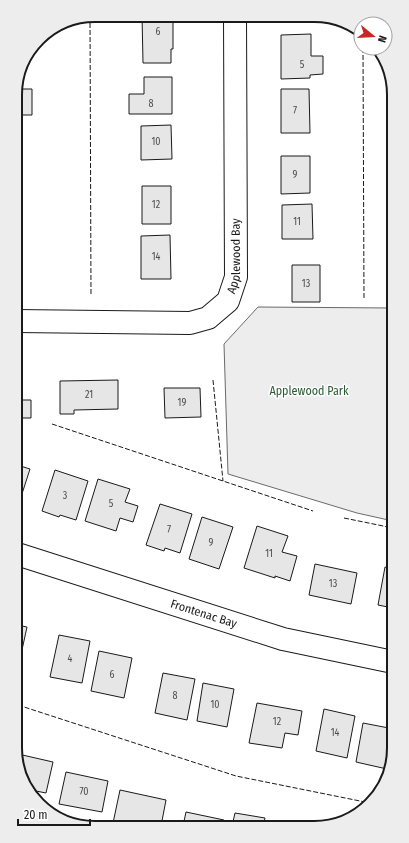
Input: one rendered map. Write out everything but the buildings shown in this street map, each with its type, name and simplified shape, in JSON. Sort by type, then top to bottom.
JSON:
[{"type":"street","name":"Applewood Bay","points":[[22,321],[190,322],[208,318],[228,301],[236,277],[235,22]]},
{"type":"street","name":"Frontenac Bay","points":[[22,556],[283,639],[387,661]]},
{"type":"shaded area","name":"Applewood Park","points":[[258,307],[387,308],[387,520],[357,513],[228,474],[224,344]]},
{"type":"fence","points":[[90,22],[91,296]]},
{"type":"fence","points":[[363,56],[364,300]]},
{"type":"fence","points":[[213,380],[223,481]]},
{"type":"fence","points":[[52,424],[313,511]]},
{"type":"fence","points":[[344,518],[387,527]]},
{"type":"fence","points":[[22,706],[236,776],[363,802]]}]
